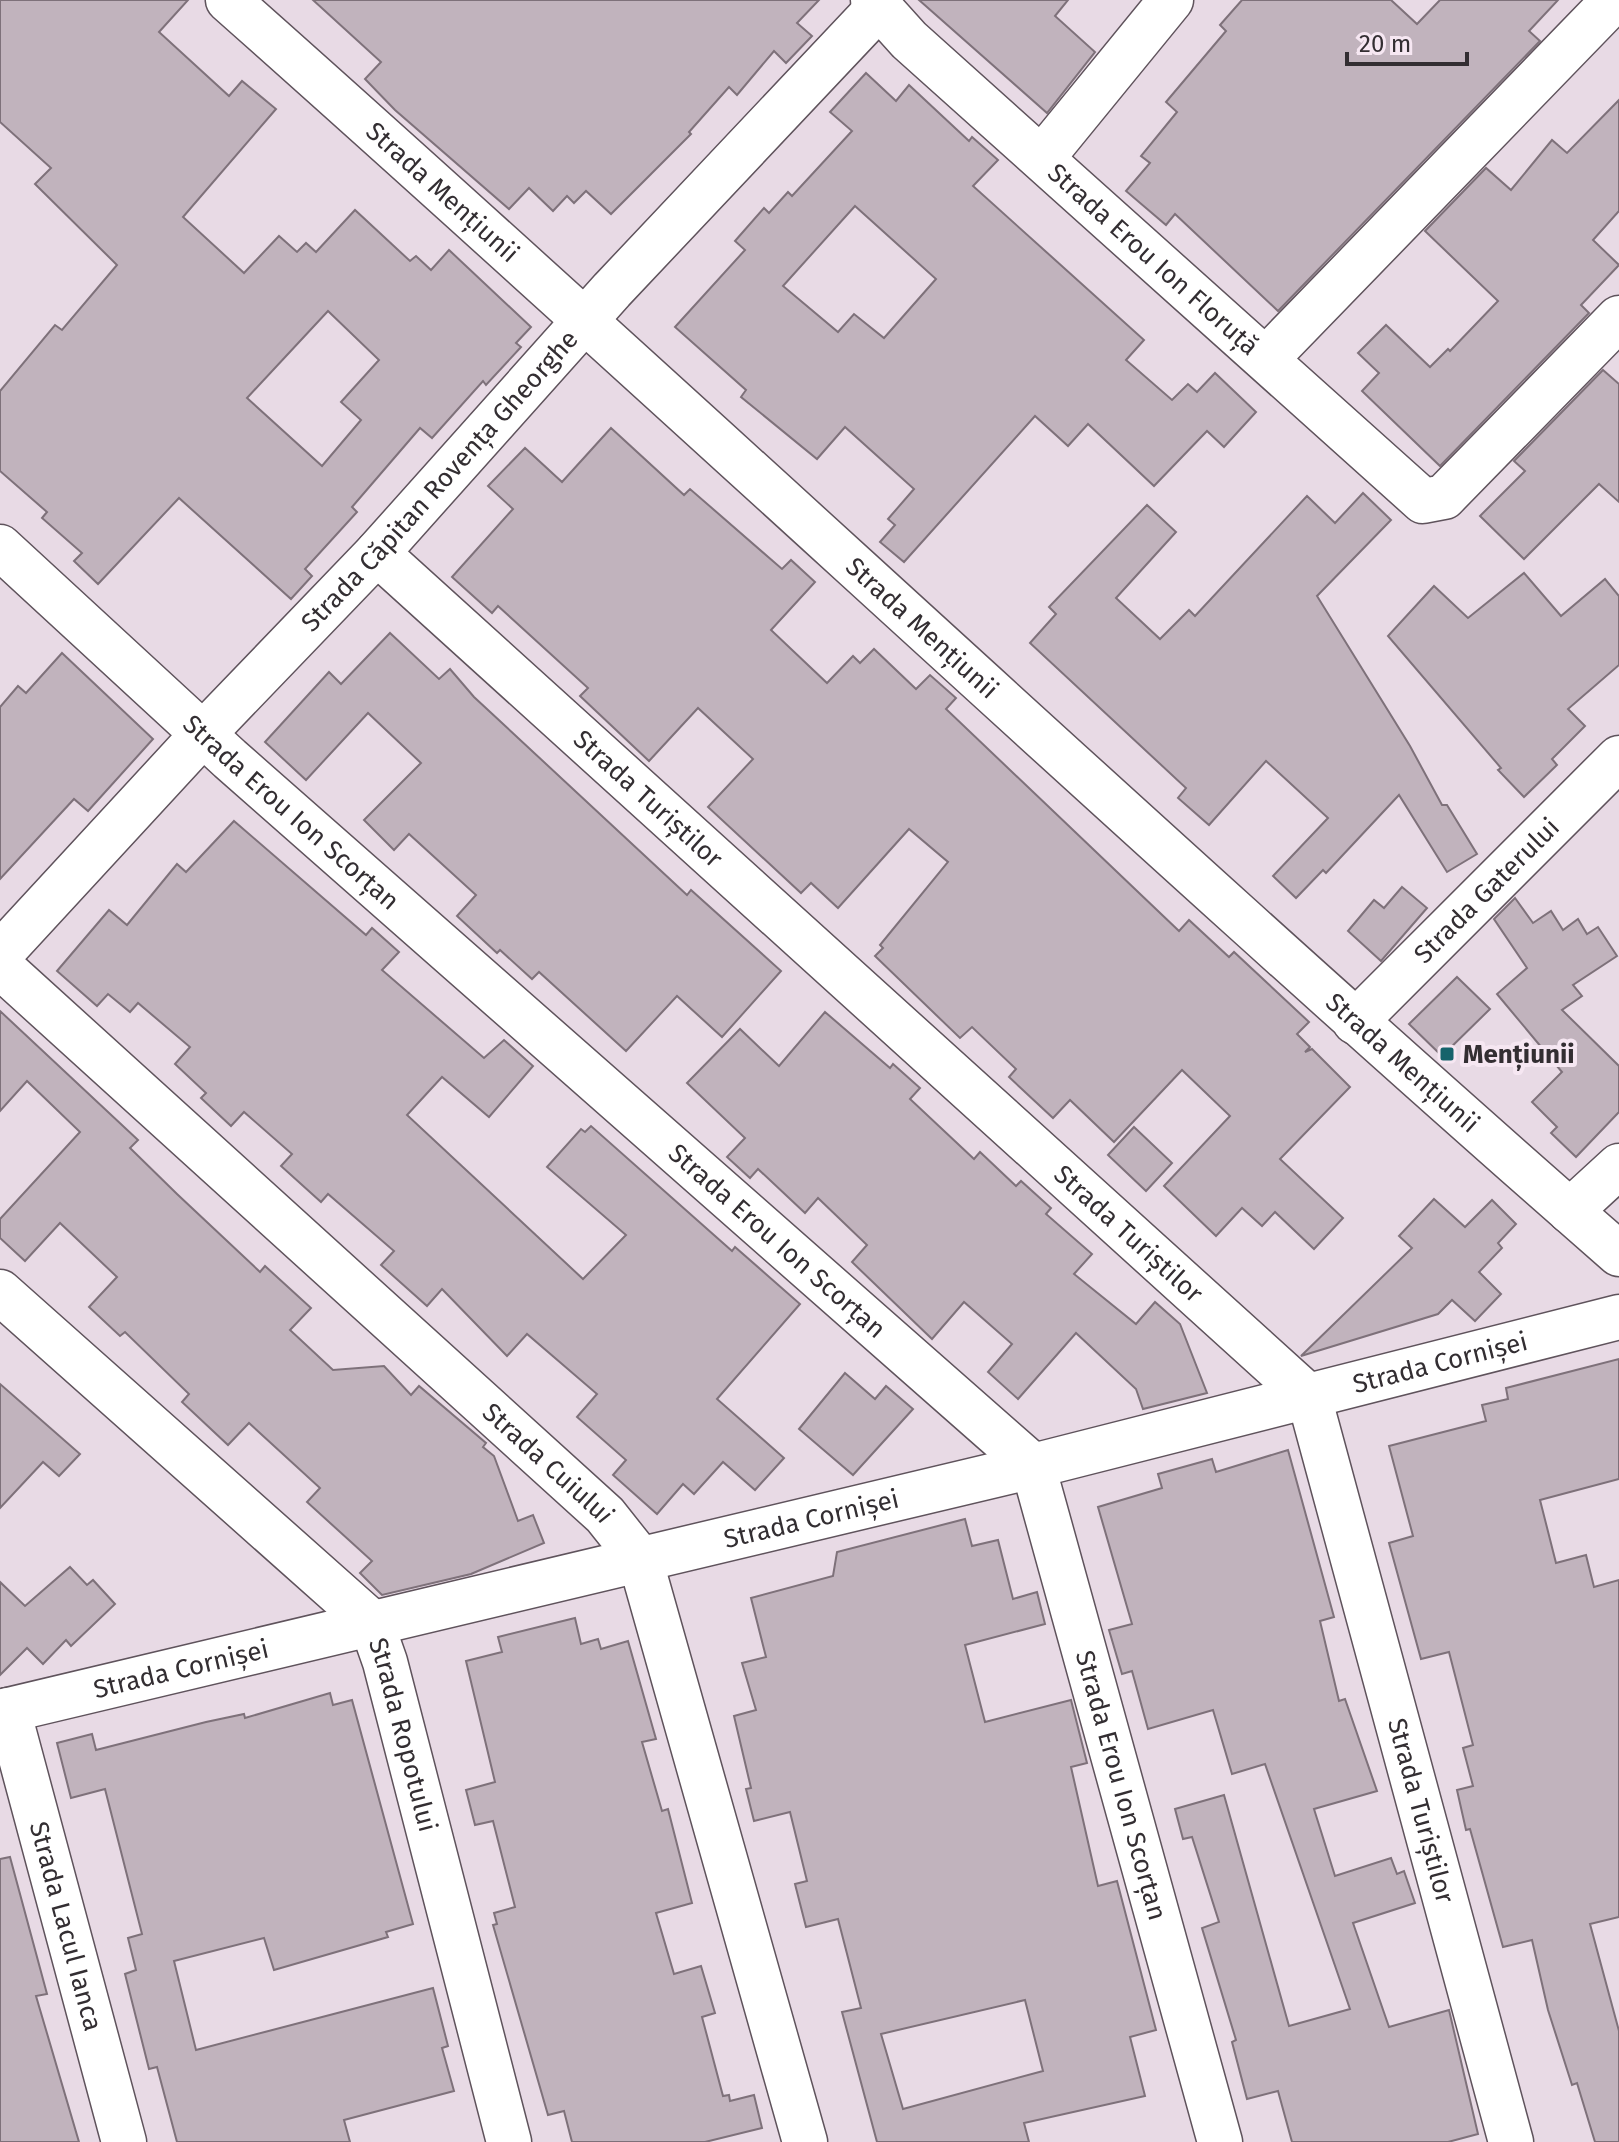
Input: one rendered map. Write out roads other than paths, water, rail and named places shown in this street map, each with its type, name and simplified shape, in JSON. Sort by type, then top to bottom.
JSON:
[{"type":"street","name":"Strada Mențiunii","points":[[228,0],[586,319],[1355,1022],[1619,1254]]},
{"type":"street","points":[[1042,158],[1171,0]]},
{"type":"street","points":[[1266,359],[1614,0]]},
{"type":"street","name":"Strada Căpitan Rovența Gheorghe","points":[[0,954],[203,734],[377,553],[586,319],[876,4]]},
{"type":"street","name":"Strada Erou Ion Floruță","points":[[876,4],[909,40],[1419,499],[1434,502],[1444,497],[1619,318]]},
{"type":"street","name":"Strada Erou Ion Scorțan","points":[[0,547],[203,734],[1033,1466],[1220,2142]]},
{"type":"street","name":"Strada Turiștilor","points":[[377,553],[1309,1397],[1511,2142]]},
{"type":"street","name":"Strada Gaterului","points":[[1355,1022],[1619,758]]},
{"type":"street","name":"Strada Cuiului","points":[[0,966],[605,1515],[640,1559],[805,2142]]},
{"type":"street","points":[[1570,1211],[1619,1166]]},
{"type":"street","name":"Strada Ropotului","points":[[0,1292],[371,1622],[385,1662],[509,2142]]},
{"type":"street","name":"Strada Cornișei","points":[[4,1711],[1033,1466],[1619,1317]]},
{"type":"street","name":"Strada Lacul Ianca","points":[[4,1711],[124,2142]]},
{"type":"place","name":"Mențiunii","points":[[1447,1054]]}]
